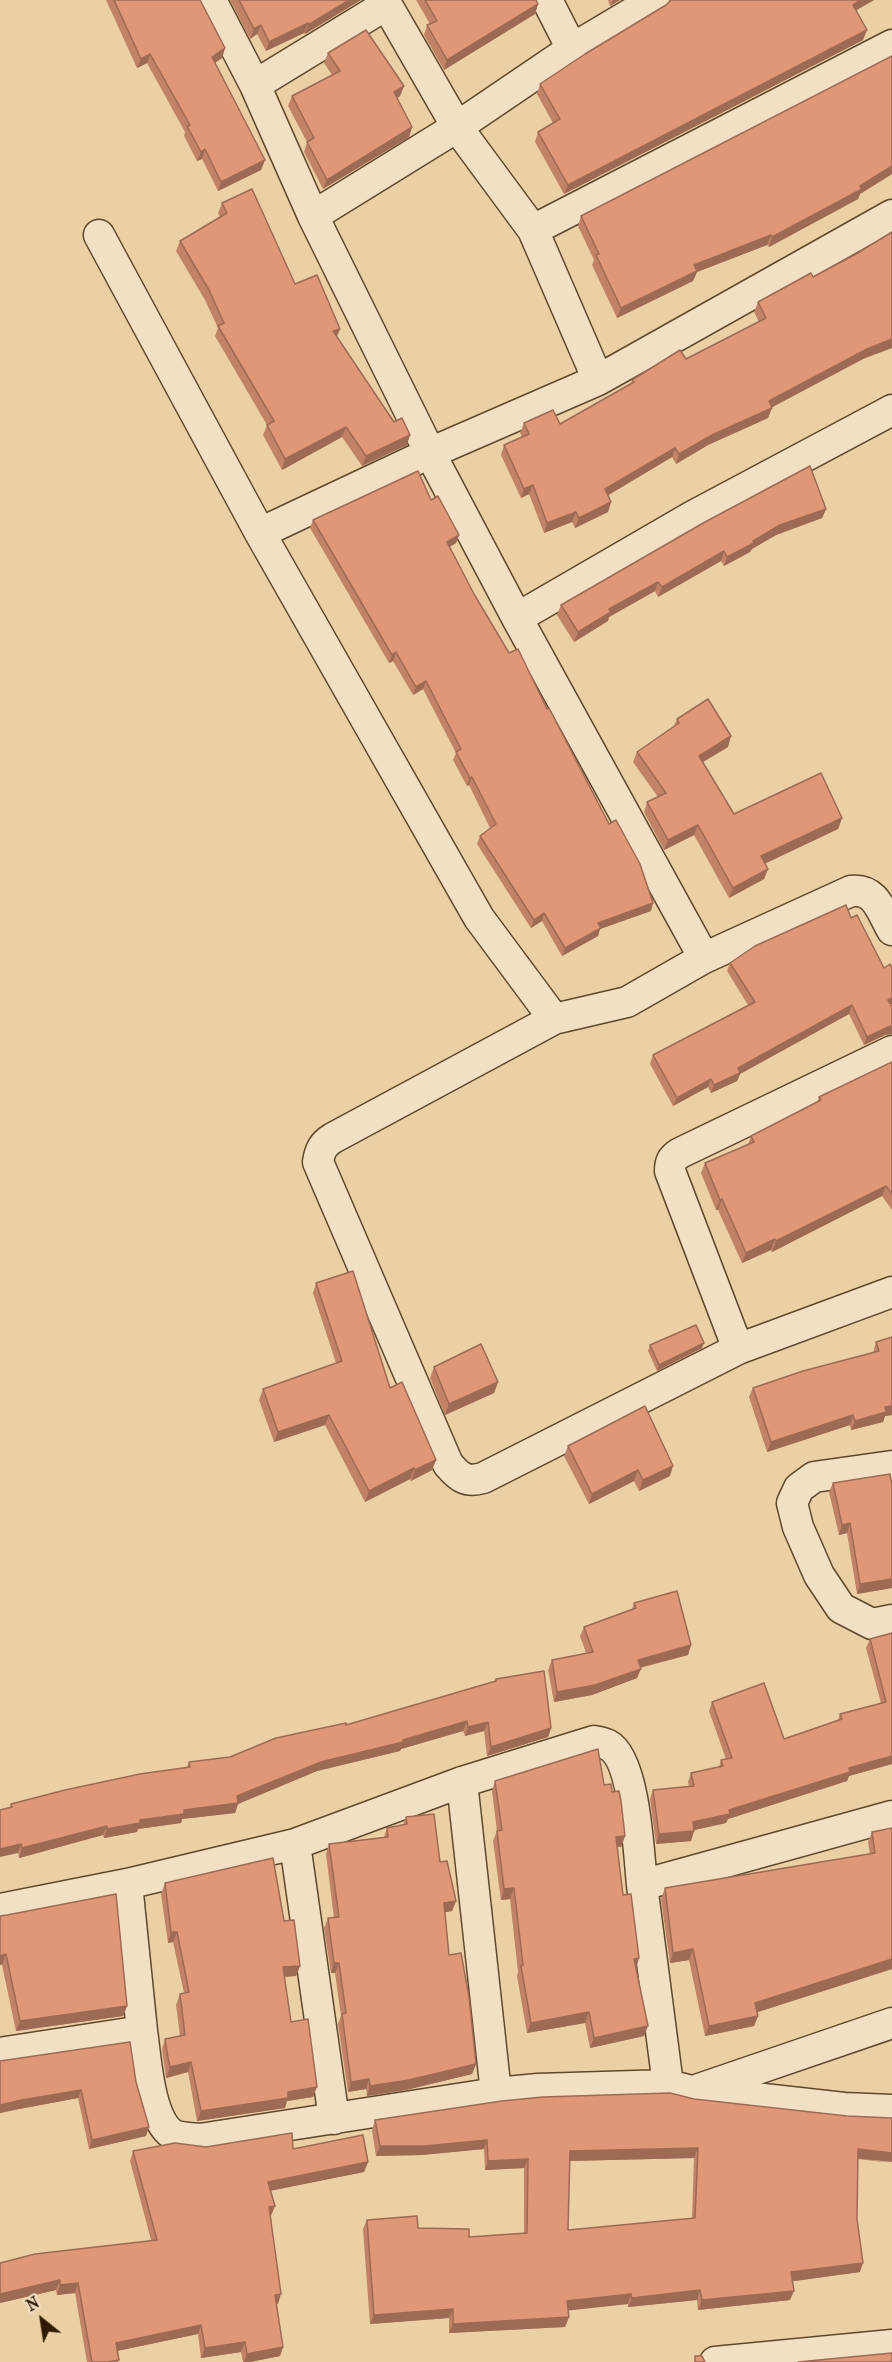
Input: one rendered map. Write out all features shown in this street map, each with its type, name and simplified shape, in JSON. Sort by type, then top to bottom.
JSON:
[{"type":"street","points":[[211,0],[255,84],[312,216],[430,453],[517,618],[704,958]]},
{"type":"street","points":[[547,0],[572,50]]},
{"type":"street","points":[[312,216],[457,128],[572,50],[654,0]]},
{"type":"street","points":[[255,84],[385,2],[457,128],[532,230],[598,380]]},
{"type":"street","points":[[532,230],[892,45]]},
{"type":"street","points":[[260,533],[430,453],[598,380],[892,215]]},
{"type":"street","points":[[99,235],[260,533],[479,918],[554,1019]]},
{"type":"street","points":[[517,618],[693,516],[892,410]]},
{"type":"street","points":[[892,930],[871,894],[862,890],[851,891],[704,958],[627,1002],[554,1019],[333,1138],[320,1151],[318,1162],[448,1464],[459,1477],[471,1482],[738,1349],[892,1292]]},
{"type":"street","points":[[738,1349],[670,1171],[673,1157],[892,1051]]},
{"type":"street","points":[[892,1466],[814,1477],[799,1488],[792,1503],[798,1527],[819,1575],[841,1608],[872,1624],[892,1620]]},
{"type":"street","points":[[0,1909],[127,1884],[295,1844],[462,1782],[594,1741],[608,1745],[624,1765],[631,1791],[642,1885],[680,2088]]},
{"type":"street","points":[[462,1782],[496,2093]]},
{"type":"street","points":[[642,1885],[892,1816]]},
{"type":"street","points":[[295,1844],[334,2119]]},
{"type":"street","points":[[127,1884],[142,2031],[154,2105],[163,2125],[174,2135],[200,2139],[496,2093],[538,2089],[680,2088],[844,2108],[892,2109]]},
{"type":"street","points":[[680,2088],[892,2023]]},
{"type":"street","points":[[0,2054],[142,2031]]},
{"type":"street","points":[[715,2362],[892,2346]]},
{"type":"building","points":[[114,0],[200,0],[225,48],[212,57],[265,160],[221,182],[205,149],[201,152],[187,126],[190,125],[150,54],[141,59]]},
{"type":"building","points":[[239,0],[349,0],[308,25],[308,23],[269,42],[261,25],[254,29]]},
{"type":"building","points":[[425,0],[536,0],[538,4],[447,60],[427,25],[437,21]]},
{"type":"building","points":[[671,0],[861,0],[853,5],[867,30],[568,185],[538,132],[560,119],[540,84]]},
{"type":"building","points":[[366,30],[404,86],[394,92],[412,127],[327,180],[307,142],[314,138],[292,96],[340,71],[328,53]]},
{"type":"building","points":[[892,56],[892,166],[860,186],[862,189],[772,237],[771,235],[694,265],[697,271],[621,308],[581,216]]},
{"type":"building","points":[[252,189],[295,284],[317,275],[340,329],[333,331],[394,422],[402,418],[410,435],[366,456],[346,427],[285,459],[267,425],[274,421],[218,326],[224,323],[209,290],[180,241],[227,213],[222,203]]},
{"type":"building","points":[[892,232],[892,339],[867,349],[769,401],[772,408],[712,435],[679,454],[675,448],[605,489],[611,502],[579,518],[576,512],[547,523],[533,485],[524,489],[504,445],[529,434],[524,423],[553,410],[560,424],[634,382],[632,380],[680,350],[686,359],[766,318],[758,302],[811,273],[813,277]]},
{"type":"building","points":[[810,466],[826,509],[780,525],[753,541],[754,543],[727,557],[724,551],[662,587],[658,582],[609,609],[611,612],[578,632],[561,605],[705,522]]},
{"type":"building","points":[[418,471],[431,500],[438,496],[459,535],[447,542],[474,594],[509,653],[518,649],[547,709],[549,708],[609,824],[616,820],[640,864],[653,903],[598,923],[601,928],[565,948],[544,913],[534,920],[480,836],[496,824],[472,777],[470,778],[456,752],[461,749],[426,681],[416,687],[396,652],[392,655],[313,520]]},
{"type":"building","points":[[708,699],[731,736],[699,756],[734,814],[821,773],[842,818],[761,856],[768,869],[733,888],[698,825],[668,840],[647,802],[666,793],[637,752],[679,723],[677,719]]},
{"type":"building","points":[[846,905],[851,918],[857,915],[884,968],[890,964],[892,968],[892,998],[888,1000],[892,1007],[892,1026],[867,1037],[852,1005],[738,1068],[740,1073],[714,1085],[711,1079],[677,1098],[653,1055],[755,1002],[730,963],[755,946]]},
{"type":"building","points":[[892,1062],[892,1194],[886,1186],[776,1241],[775,1239],[746,1253],[705,1163],[754,1142],[751,1136],[821,1100],[819,1097]]},
{"type":"building","points":[[353,1271],[390,1388],[402,1382],[436,1460],[415,1470],[414,1468],[369,1491],[329,1415],[278,1432],[263,1389],[342,1361],[316,1283]]},
{"type":"building","points":[[696,1325],[704,1343],[659,1365],[650,1345]]},
{"type":"building","points":[[892,1337],[892,1406],[885,1407],[886,1412],[855,1421],[853,1415],[771,1442],[753,1388],[803,1371],[879,1351],[876,1342]]},
{"type":"building","points":[[481,1344],[498,1382],[449,1404],[434,1367]]},
{"type":"building","points":[[645,1406],[673,1466],[643,1480],[638,1470],[592,1494],[568,1446]]},
{"type":"building","points":[[890,1474],[892,1579],[860,1584],[850,1523],[842,1525],[833,1483]]},
{"type":"building","points":[[677,1591],[691,1645],[638,1660],[641,1669],[595,1685],[557,1692],[552,1660],[593,1652],[584,1627],[636,1608],[634,1603]]},
{"type":"building","points":[[892,1633],[892,1756],[849,1768],[850,1772],[729,1810],[730,1814],[693,1822],[694,1831],[659,1834],[653,1790],[694,1786],[691,1773],[723,1766],[721,1760],[732,1758],[712,1702],[764,1683],[784,1739],[842,1719],[840,1714],[886,1702],[870,1639]]},
{"type":"building","points":[[544,1671],[551,1728],[491,1747],[488,1722],[468,1727],[467,1721],[403,1740],[403,1742],[321,1762],[237,1796],[238,1803],[184,1810],[184,1814],[140,1820],[140,1823],[107,1829],[107,1826],[22,1848],[21,1844],[0,1849],[0,1810],[12,1807],[11,1804],[140,1774],[190,1767],[189,1762],[230,1757],[276,1738],[346,1723],[346,1725],[496,1681],[496,1679]]},
{"type":"building","points":[[598,1749],[604,1785],[611,1784],[612,1792],[619,1791],[621,1801],[625,1836],[616,1837],[623,1895],[631,1894],[639,1958],[634,1959],[648,2026],[594,2038],[589,2012],[531,2023],[521,1966],[523,1965],[514,1888],[504,1889],[497,1831],[502,1830],[495,1781]]},
{"type":"building","points":[[434,1814],[440,1862],[447,1861],[456,1901],[444,1903],[449,1955],[461,1953],[469,1997],[476,2064],[409,2080],[370,2086],[369,2079],[351,2082],[342,2014],[346,2013],[339,1963],[334,1963],[328,1918],[339,1917],[329,1844],[388,1837],[387,1828],[407,1824],[406,1817]]},
{"type":"building","points":[[892,1828],[892,1959],[755,2003],[758,2016],[709,2026],[693,1949],[673,1953],[665,1888],[875,1853],[872,1832]]},
{"type":"building","points":[[273,1858],[284,1921],[294,1920],[300,1966],[283,1967],[291,2022],[308,2019],[317,2087],[288,2092],[288,2098],[201,2111],[191,2062],[170,2067],[165,2039],[185,2035],[180,1994],[189,1992],[177,1932],[171,1932],[165,1883]]},
{"type":"building","points":[[116,1894],[127,2006],[20,2021],[6,1954],[0,1956],[0,1916]]},
{"type":"building","points":[[130,2042],[136,2082],[149,2127],[92,2140],[81,2090],[0,2105],[0,2061]]},
{"type":"building","points":[[670,2093],[694,2099],[847,2116],[892,2118],[892,2153],[858,2149],[857,2219],[863,2263],[791,2272],[794,2291],[702,2300],[700,2290],[632,2298],[631,2294],[567,2301],[569,2317],[453,2324],[453,2309],[374,2315],[367,2220],[417,2216],[418,2228],[469,2229],[469,2237],[527,2233],[528,2159],[488,2161],[487,2140],[425,2146],[380,2146],[375,2120],[543,2097]],"holes":[[[698,2148],[695,2218],[568,2230],[570,2151]]]},
{"type":"building","points":[[292,2133],[293,2149],[363,2135],[368,2162],[268,2182],[275,2206],[269,2207],[281,2294],[275,2295],[283,2347],[247,2354],[245,2342],[205,2348],[201,2325],[116,2343],[119,2360],[92,2362],[78,2283],[60,2285],[60,2280],[0,2294],[0,2263],[35,2254],[157,2240],[133,2151],[175,2143],[206,2147]]},
{"type":"building","points":[[892,2353],[892,2362],[798,2362]]},
{"type":"building","points":[[695,2356],[702,2356],[705,2362],[695,2362]]}]
